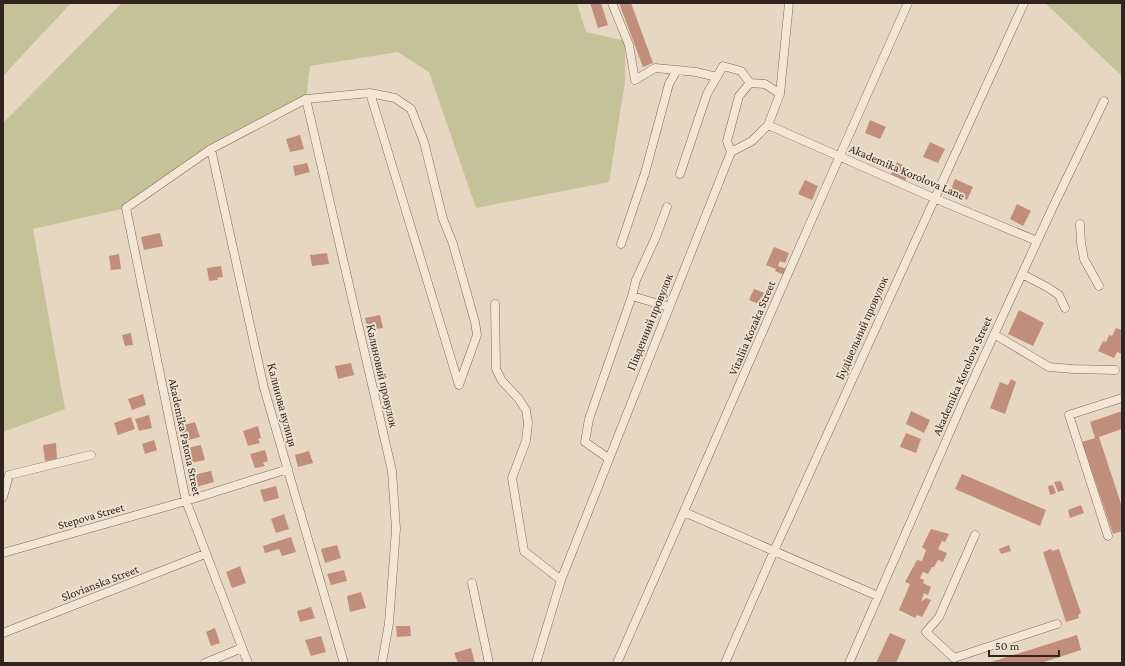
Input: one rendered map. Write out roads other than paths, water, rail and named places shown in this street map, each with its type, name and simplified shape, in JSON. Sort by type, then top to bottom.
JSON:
[{"type":"street","points":[[612,3],[629,45],[635,80],[655,68],[696,72],[717,77]]},
{"type":"street","points":[[750,83],[738,96],[727,141],[731,152],[752,141],[768,125],[780,94],[789,3]]},
{"type":"street","name":"Vitaliia Kozaka Street","points":[[617,663],[839,156],[908,3]]},
{"type":"street","name":"Будівельний провулок","points":[[725,663],[774,551],[1024,3]]},
{"type":"street","points":[[680,174],[707,94],[723,66],[742,71],[750,83]]},
{"type":"street","points":[[621,244],[645,173],[670,84],[677,70]]},
{"type":"street","points":[[750,83],[765,84],[780,94]]},
{"type":"street","points":[[211,149],[306,99],[370,94],[395,98],[411,109],[424,142],[443,219],[453,244],[475,322],[477,335],[459,385],[370,94]]},
{"type":"street","name":"Калиновий провулок","points":[[306,99],[392,471],[396,529],[389,623],[382,663]]},
{"type":"street","name":"Akademika Korolova Street","points":[[849,663],[994,334],[1104,101]]},
{"type":"street","name":"Akademika Korolova Lane","points":[[768,125],[934,198],[1037,241]]},
{"type":"street","name":"Akademika Patona Street","points":[[211,149],[126,208],[186,501],[248,663]]},
{"type":"street","name":"Калинова вулиця","points":[[211,149],[264,388],[344,663]]},
{"type":"street","name":"Південний провулок","points":[[536,663],[561,580],[608,458],[731,152]]},
{"type":"street","points":[[608,458],[585,442],[589,419],[632,296],[636,280],[655,239],[667,207]]},
{"type":"street","points":[[1080,224],[1084,259],[1099,286]]},
{"type":"street","points":[[1022,274],[1047,286],[1059,295],[1065,308]]},
{"type":"street","points":[[632,296],[668,308]]},
{"type":"street","points":[[495,304],[496,369],[502,381],[518,398],[526,410],[528,423],[526,441],[512,478],[524,551],[561,580]]},
{"type":"street","points":[[994,334],[1048,367],[1115,370]]},
{"type":"street","points":[[1108,536],[1070,416],[1122,398]]},
{"type":"street","points":[[3,497],[9,474],[91,455]]},
{"type":"street","name":"Stepova Street","points":[[3,553],[186,501],[288,469]]},
{"type":"street","points":[[684,512],[878,596]]},
{"type":"street","points":[[975,534],[939,617],[926,632],[954,658],[1057,624]]},
{"type":"street","name":"Slovianska Street","points":[[3,633],[205,554]]},
{"type":"street","points":[[472,583],[490,663]]},
{"type":"street","points":[[205,663],[242,648]]}]
